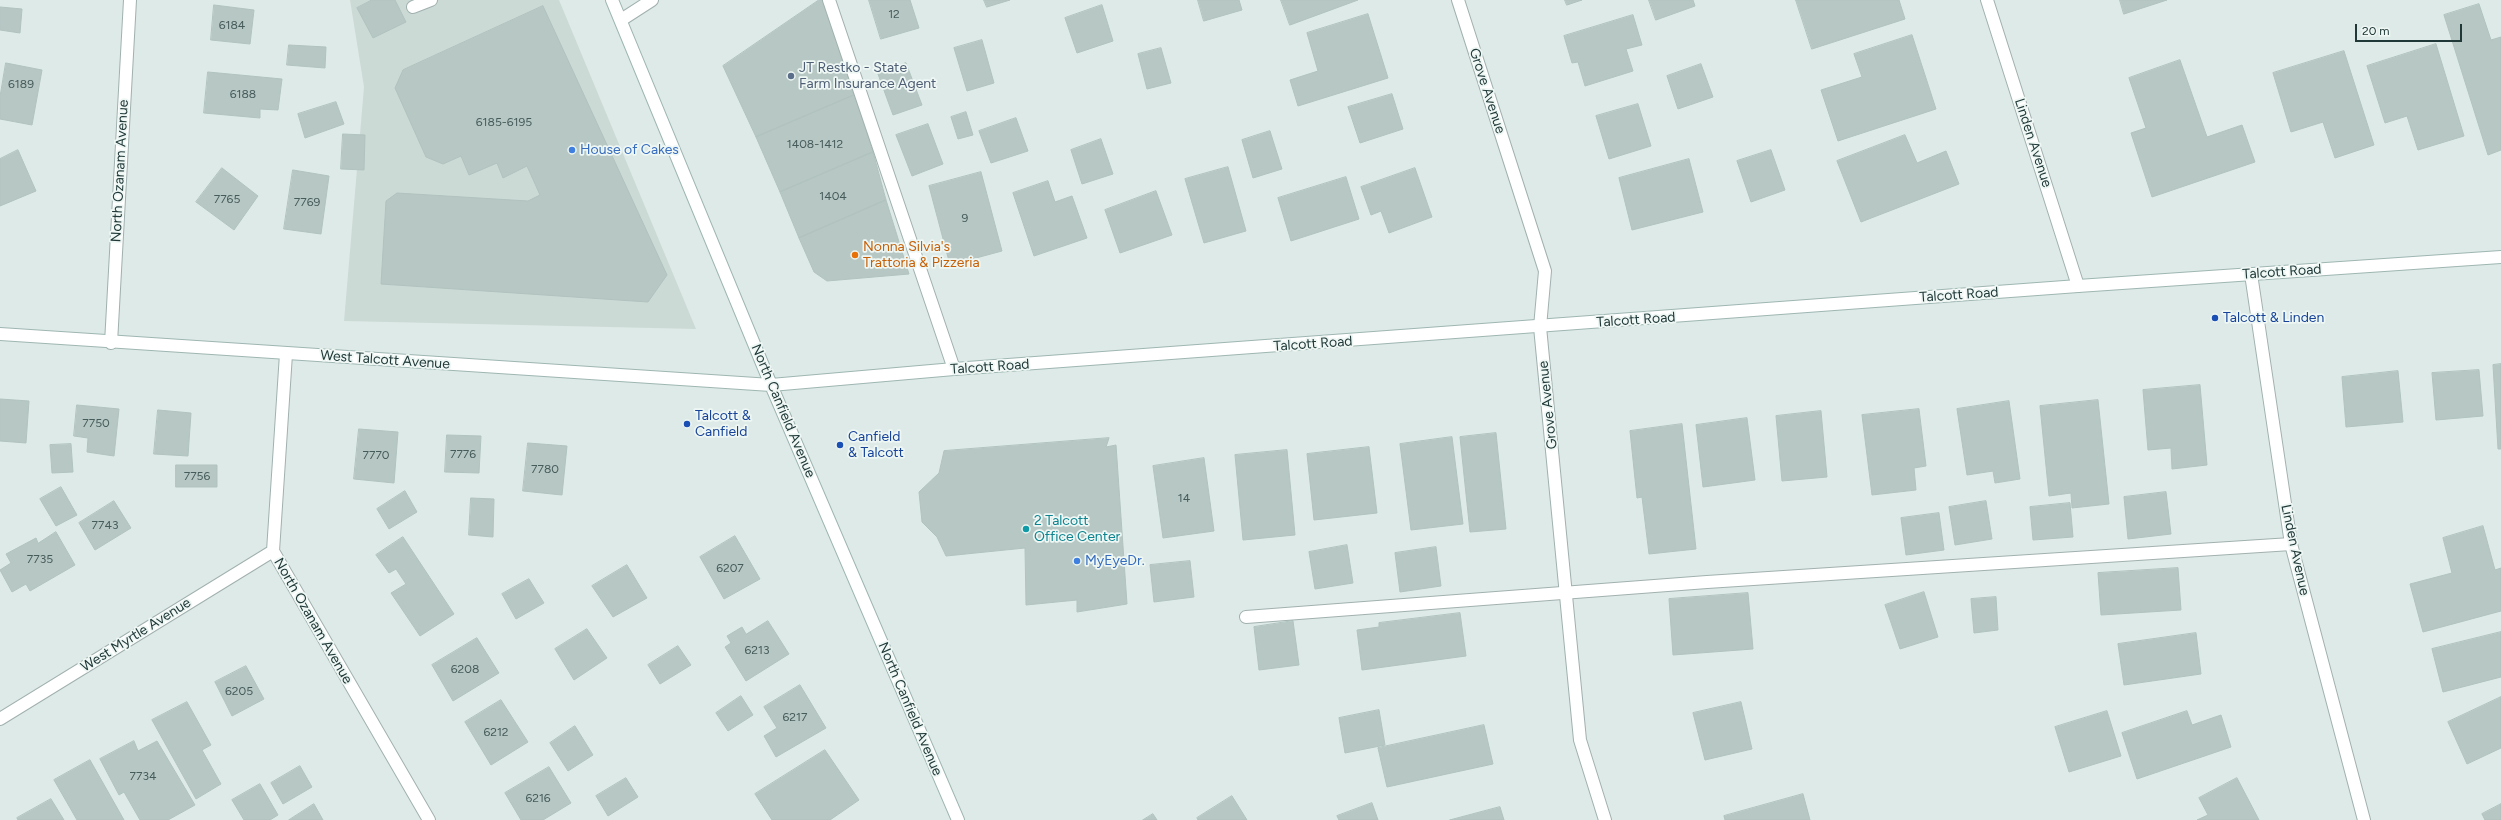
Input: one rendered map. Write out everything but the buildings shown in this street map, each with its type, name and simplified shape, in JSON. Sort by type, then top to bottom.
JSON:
[{"type":"street","name":"North Ozanam Avenue","points":[[111,343],[130,0]]},
{"type":"street","points":[[413,7],[430,0]]},
{"type":"street","name":"North Canfield Avenue","points":[[612,0],[622,20],[771,385],[958,820]]},
{"type":"street","points":[[622,20],[652,0]]},
{"type":"street","points":[[829,0],[954,370]]},
{"type":"street","name":"Grove Avenue","points":[[1458,0],[1545,270],[1540,327],[1580,740],[1604,820]]},
{"type":"street","name":"Linden Avenue","points":[[1987,0],[2078,286]]},
{"type":"street","name":"Talcott Road","points":[[771,385],[2078,286],[2501,257]]},
{"type":"street","name":"Linden Avenue","points":[[2251,274],[2291,544],[2364,820]]},
{"type":"street","name":"West Talcott Avenue","points":[[0,334],[111,343],[771,385]]},
{"type":"street","name":"North Ozanam Avenue","points":[[286,354],[273,551],[430,820]]},
{"type":"street","points":[[1246,617],[1566,595],[1730,581],[2291,544]]},
{"type":"street","name":"West Myrtle Avenue","points":[[0,719],[273,551]]},
{"type":"shaded area","points":[[350,0],[559,0],[696,329],[344,321],[364,87]]},
{"type":"place","name":"JT Restko - State Farm Insurance Agent","points":[[791,76]]},
{"type":"place","name":"House of Cakes","points":[[572,150]]},
{"type":"place","name":"Nonna Silvia's Trattoria & Pizzeria","points":[[855,255]]},
{"type":"place","name":"Talcott & Linden","points":[[2215,318]]},
{"type":"place","name":"Talcott & Canfield","points":[[687,424]]},
{"type":"place","name":"Canfield & Talcott","points":[[840,445]]},
{"type":"place","name":"2 Talcott Office Center","points":[[1026,529]]},
{"type":"place","name":"MyEyeDr.","points":[[1077,561]]}]
